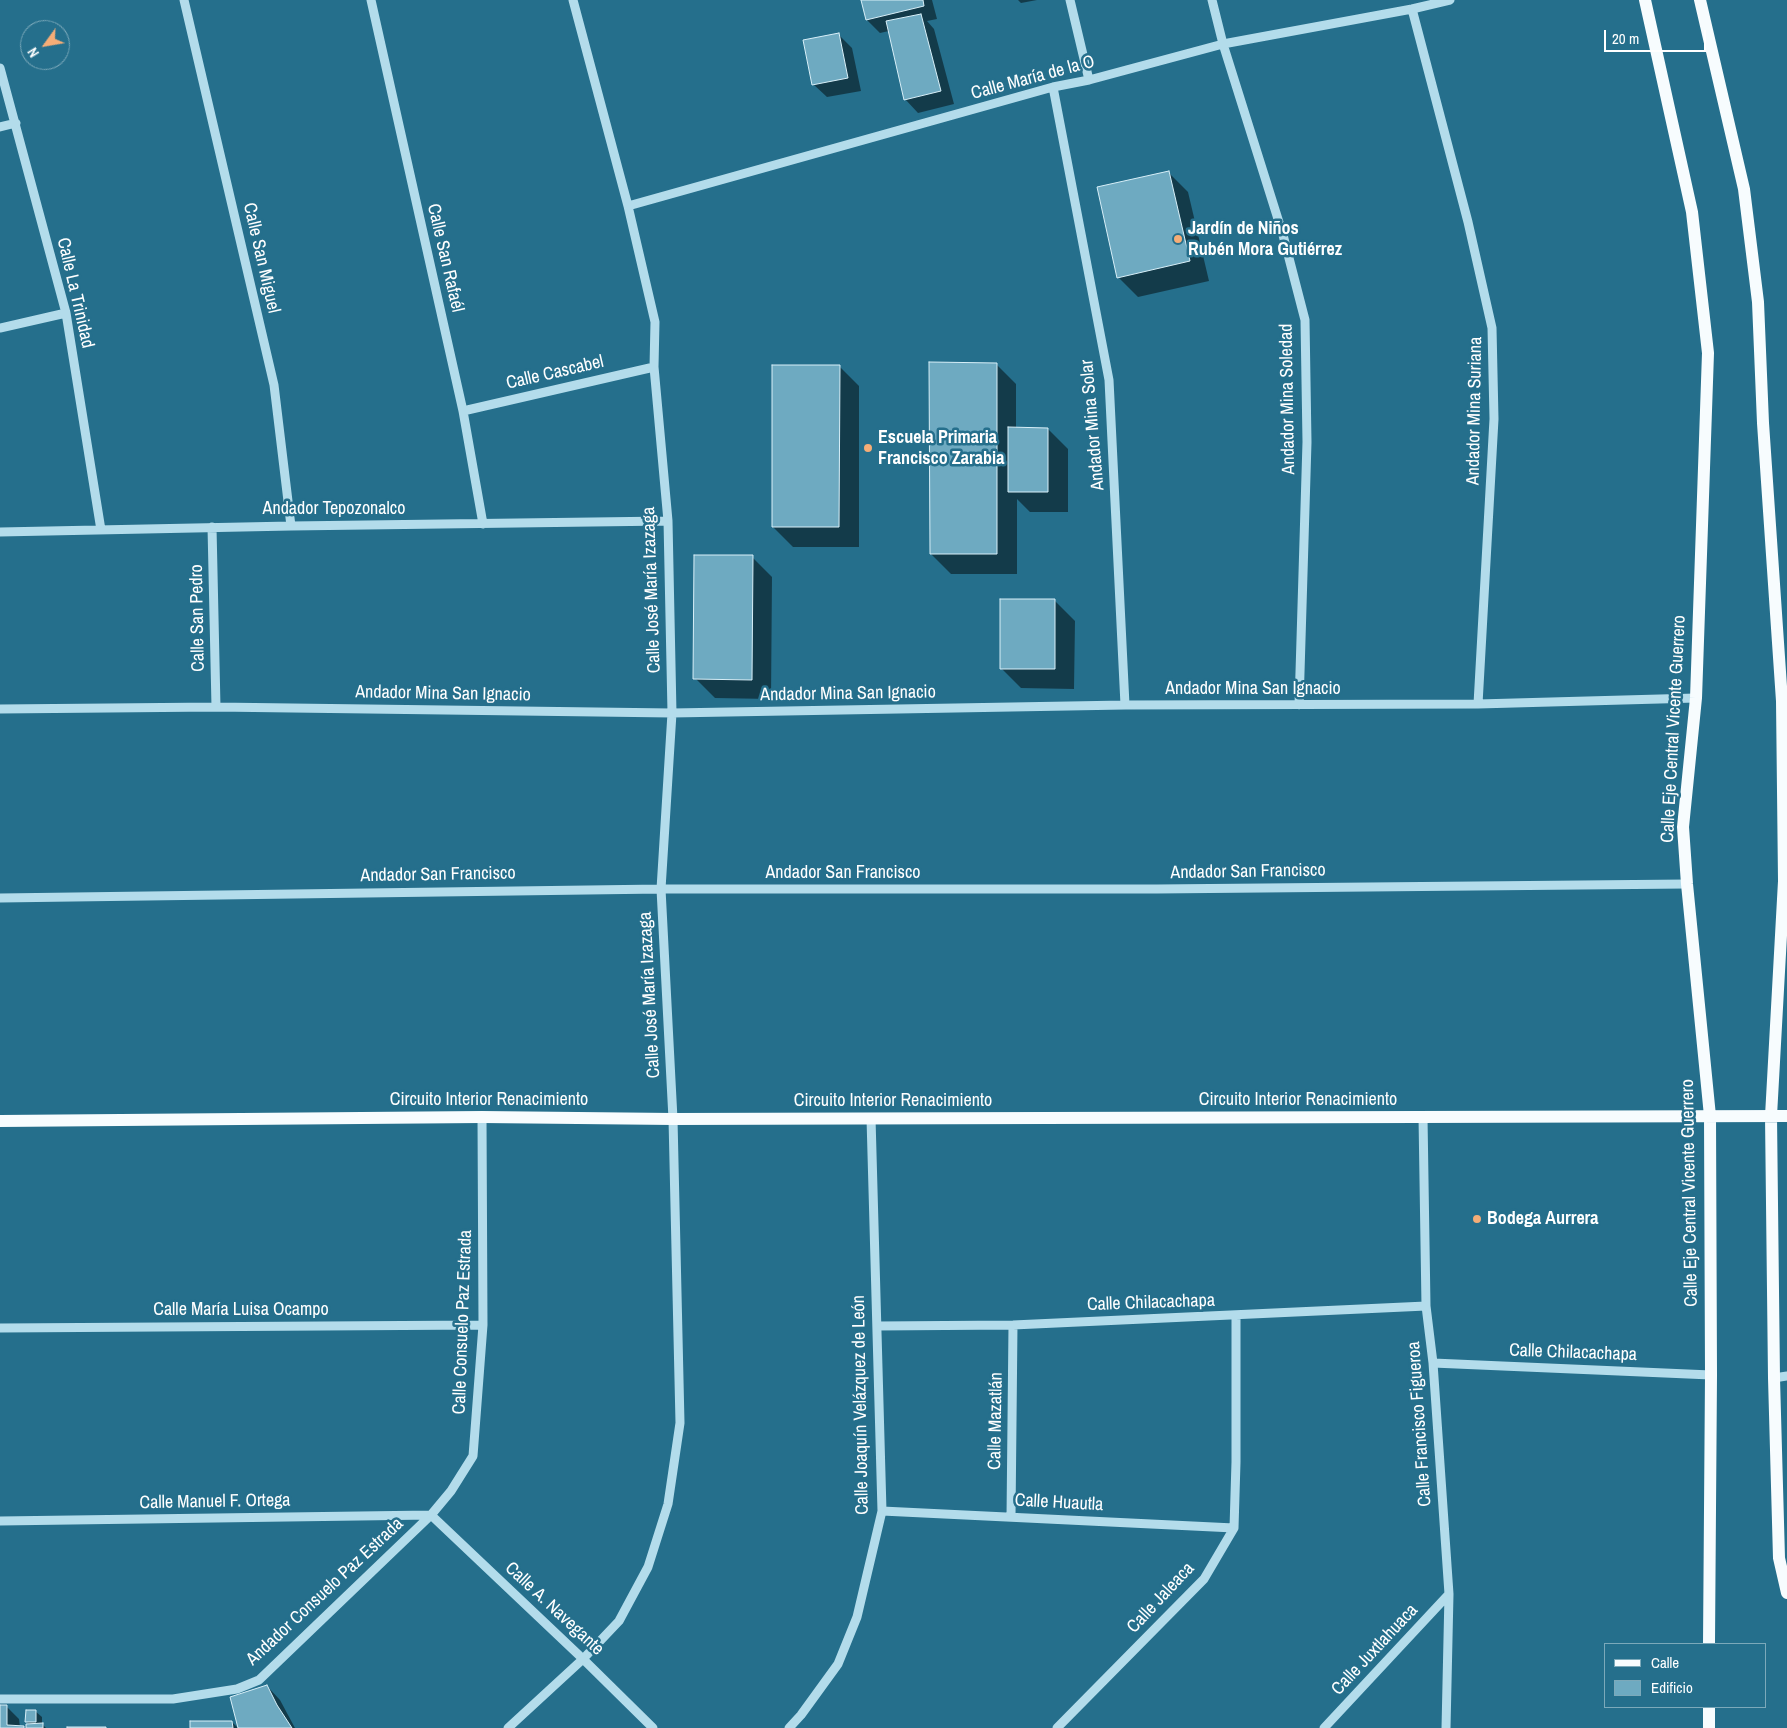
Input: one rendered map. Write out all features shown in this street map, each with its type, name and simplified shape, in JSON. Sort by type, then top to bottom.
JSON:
[{"type":"main road","name":"Calle Eje Central Vicente Guerrero","points":[[1645,0],[1692,212],[1708,352],[1696,698],[1683,826],[1710,1116],[1709,1643]]},
{"type":"main road","points":[[1700,0],[1744,189],[1758,302],[1763,423],[1785,701],[1786,881],[1771,1116],[1774,1378],[1779,1558],[1787,1593]]},
{"type":"main road","name":"Circuito Interior Renacimiento","points":[[0,1121],[482,1117],[673,1119],[1787,1116]]},
{"type":"main road","points":[[1709,1708],[1709,1728]]},
{"type":"street","name":"Calle San Miguel","points":[[184,0],[274,385],[291,526]]},
{"type":"street","name":"Calle San Rafaél","points":[[370,0],[463,411],[483,524]]},
{"type":"street","name":"Calle José María Izazaga","points":[[508,1728],[583,1658],[619,1621],[648,1567],[668,1504],[680,1423],[673,1119],[661,888],[672,713],[668,522],[654,366],[655,322],[628,206],[573,0]]},
{"type":"street","points":[[1070,0],[1089,80]]},
{"type":"street","name":"Andador Mina Soledad","points":[[1212,0],[1223,44],[1283,235],[1305,320],[1307,442],[1299,706]]},
{"type":"street","name":"Calle María de la O","points":[[628,206],[1053,87],[1089,80],[1223,44],[1412,9],[1450,0]]},
{"type":"street","name":"Andador Mina Suriana","points":[[1412,9],[1468,222],[1492,328],[1494,419],[1478,704]]},
{"type":"street","name":"Calle La Trinidad","points":[[0,68],[66,313],[101,530]]},
{"type":"street","name":"Andador Mina Solar","points":[[1053,87],[1109,380],[1125,705]]},
{"type":"street","points":[[0,127],[16,124]]},
{"type":"street","points":[[0,328],[66,313]]},
{"type":"street","name":"Calle Cascabel","points":[[463,411],[654,366]]},
{"type":"street","name":"Andador Tepozonalco","points":[[0,532],[212,527],[668,522]]},
{"type":"street","name":"Calle San Pedro","points":[[212,527],[216,707]]},
{"type":"street","name":"Andador Mina San Ignacio","points":[[0,709],[216,707],[672,713],[1125,705],[1478,704],[1696,698]]},
{"type":"street","name":"Andador San Francisco","points":[[0,898],[661,888],[1167,889],[1687,884]]},
{"type":"street","name":"Calle Consuelo Paz Estrada","points":[[430,1515],[451,1491],[473,1456],[483,1325],[482,1117]]},
{"type":"street","name":"Calle Francisco Figueroa","points":[[1423,1117],[1426,1306],[1433,1363],[1449,1594],[1446,1728]]},
{"type":"street","name":"Calle Joaquín Velázquez de León","points":[[789,1728],[801,1715],[838,1664],[857,1616],[882,1511],[871,1118]]},
{"type":"street","name":"Calle Chilacachapa","points":[[877,1326],[1013,1325],[1426,1306]]},
{"type":"street","name":"Calle Jaleaca","points":[[1058,1728],[1204,1579],[1234,1528],[1236,1316]]},
{"type":"street","name":"Calle María Luisa Ocampo","points":[[0,1328],[483,1325]]},
{"type":"street","name":"Calle Mazatlán","points":[[1011,1517],[1013,1325]]},
{"type":"street","name":"Calle Chilacachapa","points":[[1433,1363],[1711,1375]]},
{"type":"street","points":[[1774,1378],[1787,1376]]},
{"type":"street","name":"Calle Huautla","points":[[882,1511],[1234,1528]]},
{"type":"street","name":"Calle A. Navegante","points":[[430,1515],[583,1658],[653,1728]]},
{"type":"street","name":"Calle Manuel F. Ortega","points":[[0,1521],[430,1515]]},
{"type":"street","name":"Andador Consuelo Paz Estrada","points":[[0,1699],[173,1700],[236,1688],[259,1680],[430,1515]]},
{"type":"street","name":"Calle Juxtlahuaca","points":[[1324,1728],[1449,1594]]},
{"type":"building","points":[[861,0],[923,0],[924,6],[866,20]]},
{"type":"building","points":[[921,14],[941,91],[904,100],[886,21]]},
{"type":"building","points":[[839,33],[848,78],[812,85],[803,40]]},
{"type":"building","points":[[1169,171],[1190,261],[1117,278],[1097,187]]},
{"type":"building","points":[[929,362],[997,363],[997,554],[930,554]]},
{"type":"building","points":[[772,365],[840,365],[839,527],[772,527]]},
{"type":"building","points":[[1008,427],[1048,428],[1048,492],[1008,492]]},
{"type":"building","points":[[694,555],[753,555],[752,680],[693,679]]},
{"type":"building","points":[[1000,599],[1055,599],[1055,669],[1000,669]]},
{"type":"building","points":[[267,1685],[292,1728],[238,1728],[230,1697]]},
{"type":"building","points":[[0,1705],[7,1705],[7,1725],[24,1726],[24,1728],[0,1728]]},
{"type":"building","points":[[26,1710],[36,1710],[36,1722],[25,1722]]},
{"type":"building","points":[[190,1721],[232,1721],[233,1728],[190,1728]]},
{"type":"building","points":[[43,1723],[43,1728],[26,1728],[26,1724]]},
{"type":"building","points":[[106,1727],[106,1728],[67,1728]]},
{"type":"place","name":"Jardín de Niños Rubén Mora Gutiérrez","points":[[1178,239]]},
{"type":"place","name":"Escuela Primaria Francisco Zarabia","points":[[868,448]]},
{"type":"place","name":"Bodega Aurrera","points":[[1477,1219]]}]
